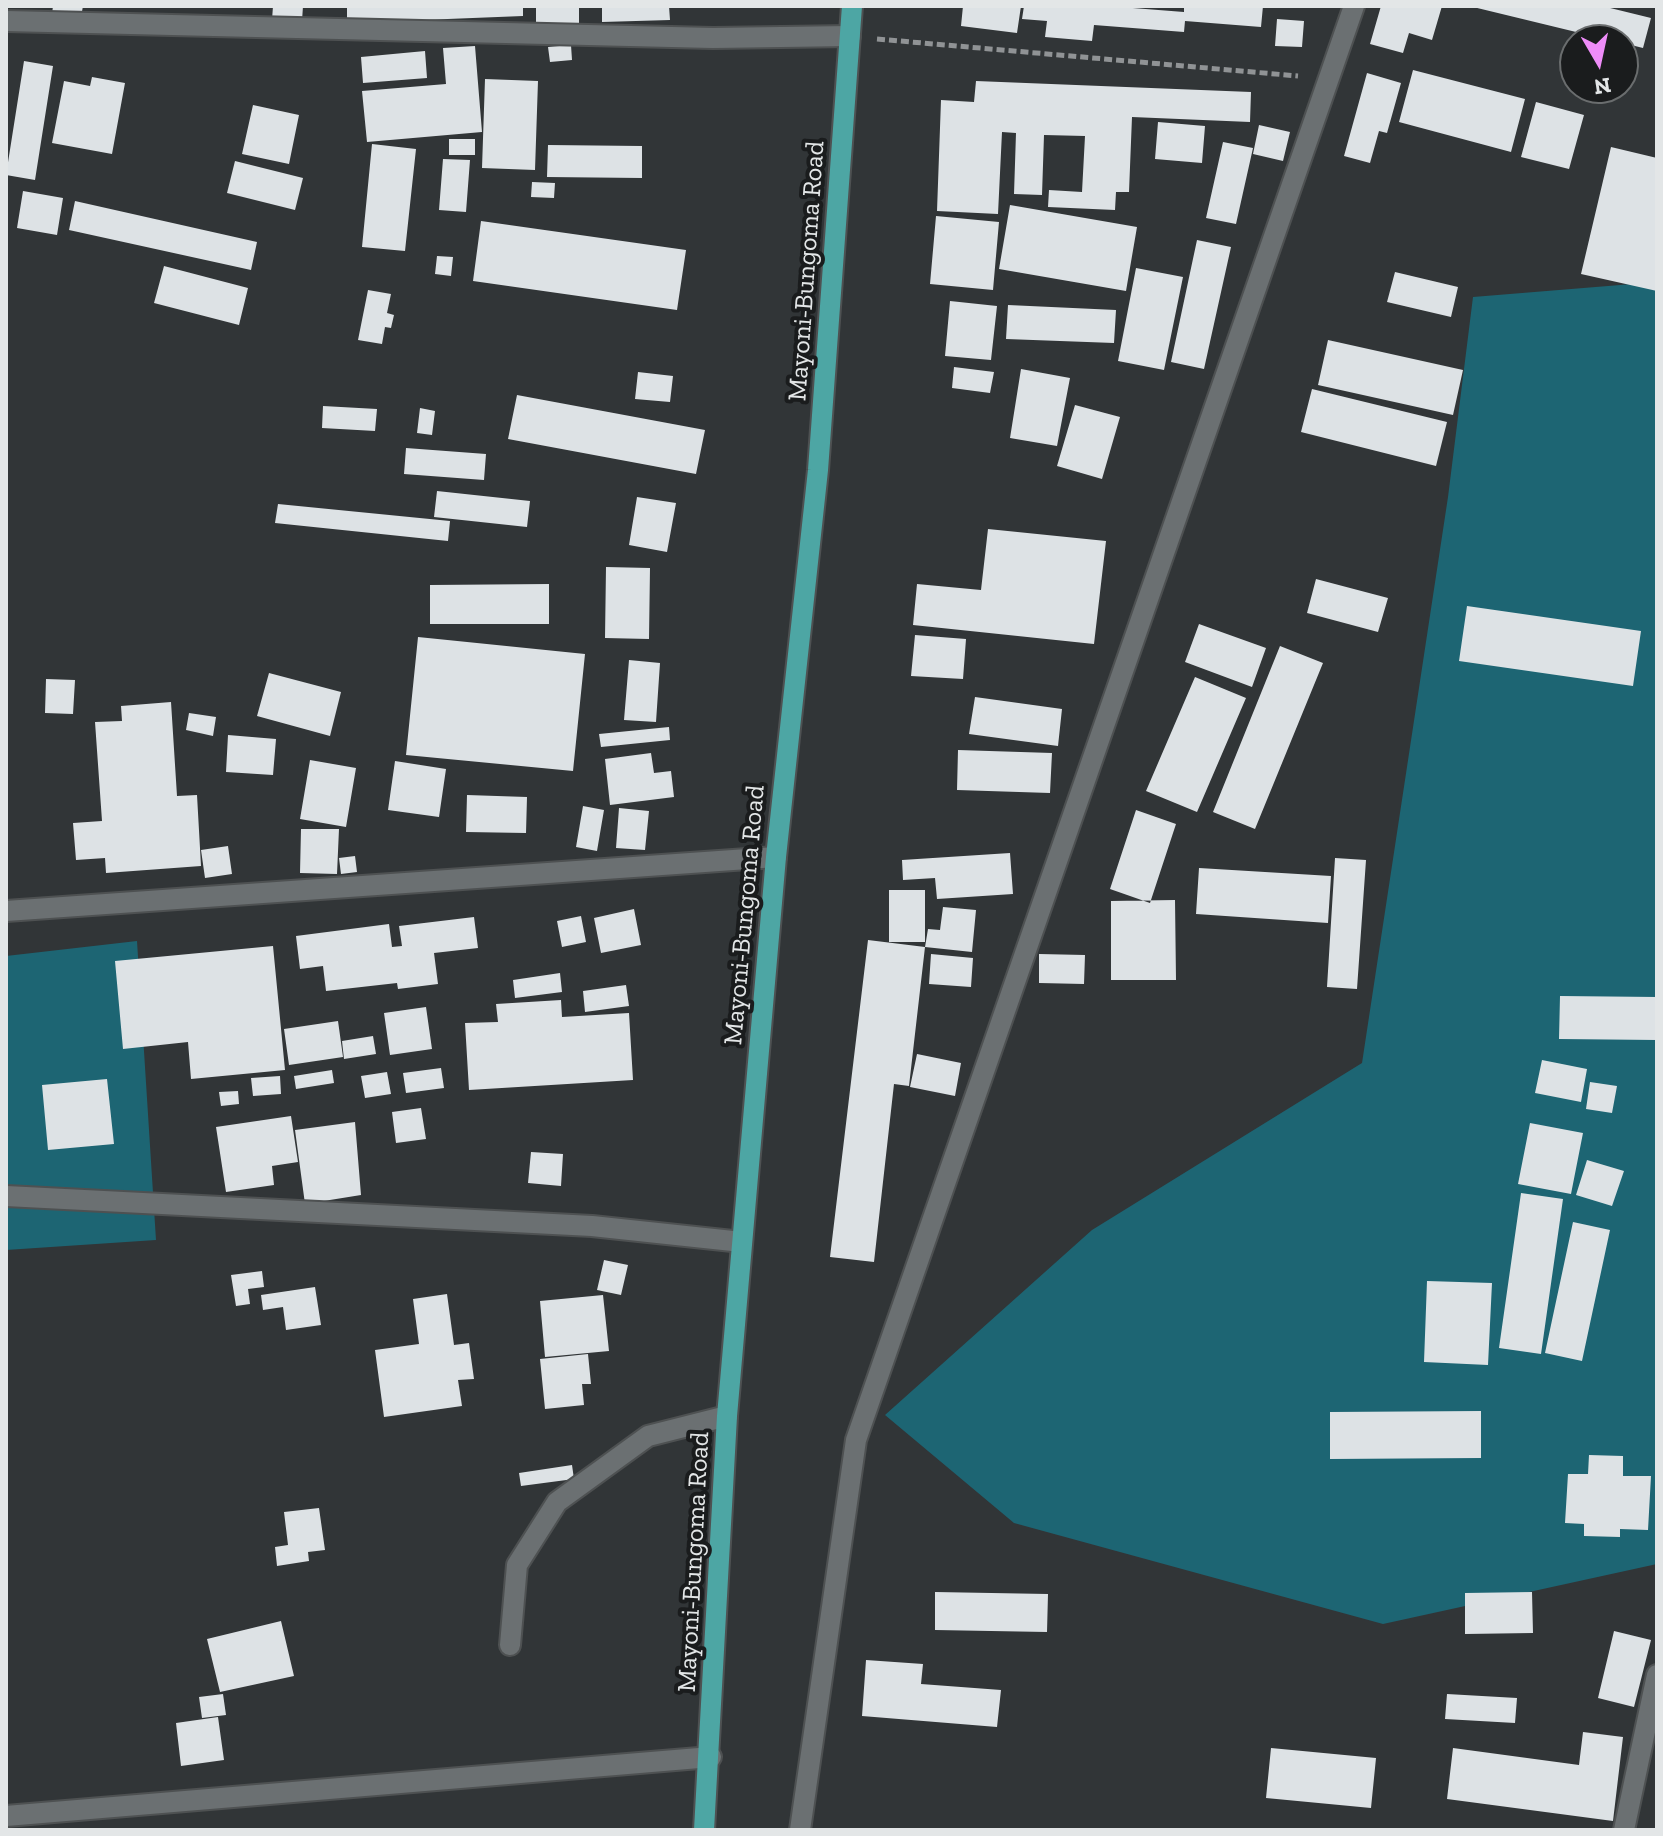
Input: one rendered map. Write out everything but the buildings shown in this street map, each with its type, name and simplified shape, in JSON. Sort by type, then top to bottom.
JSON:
[{"type":"main road","name":"Mayoni-Bungoma Road","points":[[704,1830],[711,1757],[727,1416],[776,857],[818,470],[852,6]]},
{"type":"street","points":[[800,1830],[856,1440],[1354,6]]},
{"type":"street","points":[[6,21],[713,38],[850,36]]},
{"type":"street","points":[[6,911],[776,857]]},
{"type":"street","points":[[6,1196],[592,1226],[742,1242]]},
{"type":"street","points":[[510,1645],[517,1565],[557,1502],[648,1436],[727,1416]]},
{"type":"street","points":[[1624,1830],[1657,1675]]},
{"type":"street","points":[[6,1816],[711,1757]]},
{"type":"path","points":[[850,36],[1327,78]]},
{"type":"shaded area","points":[[1657,282],[1657,1564],[1383,1624],[1014,1523],[885,1415],[1092,1230],[1362,1063],[1448,497],[1473,297]]},
{"type":"shaded area","points":[[137,941],[156,1240],[6,1250],[6,956]]}]
